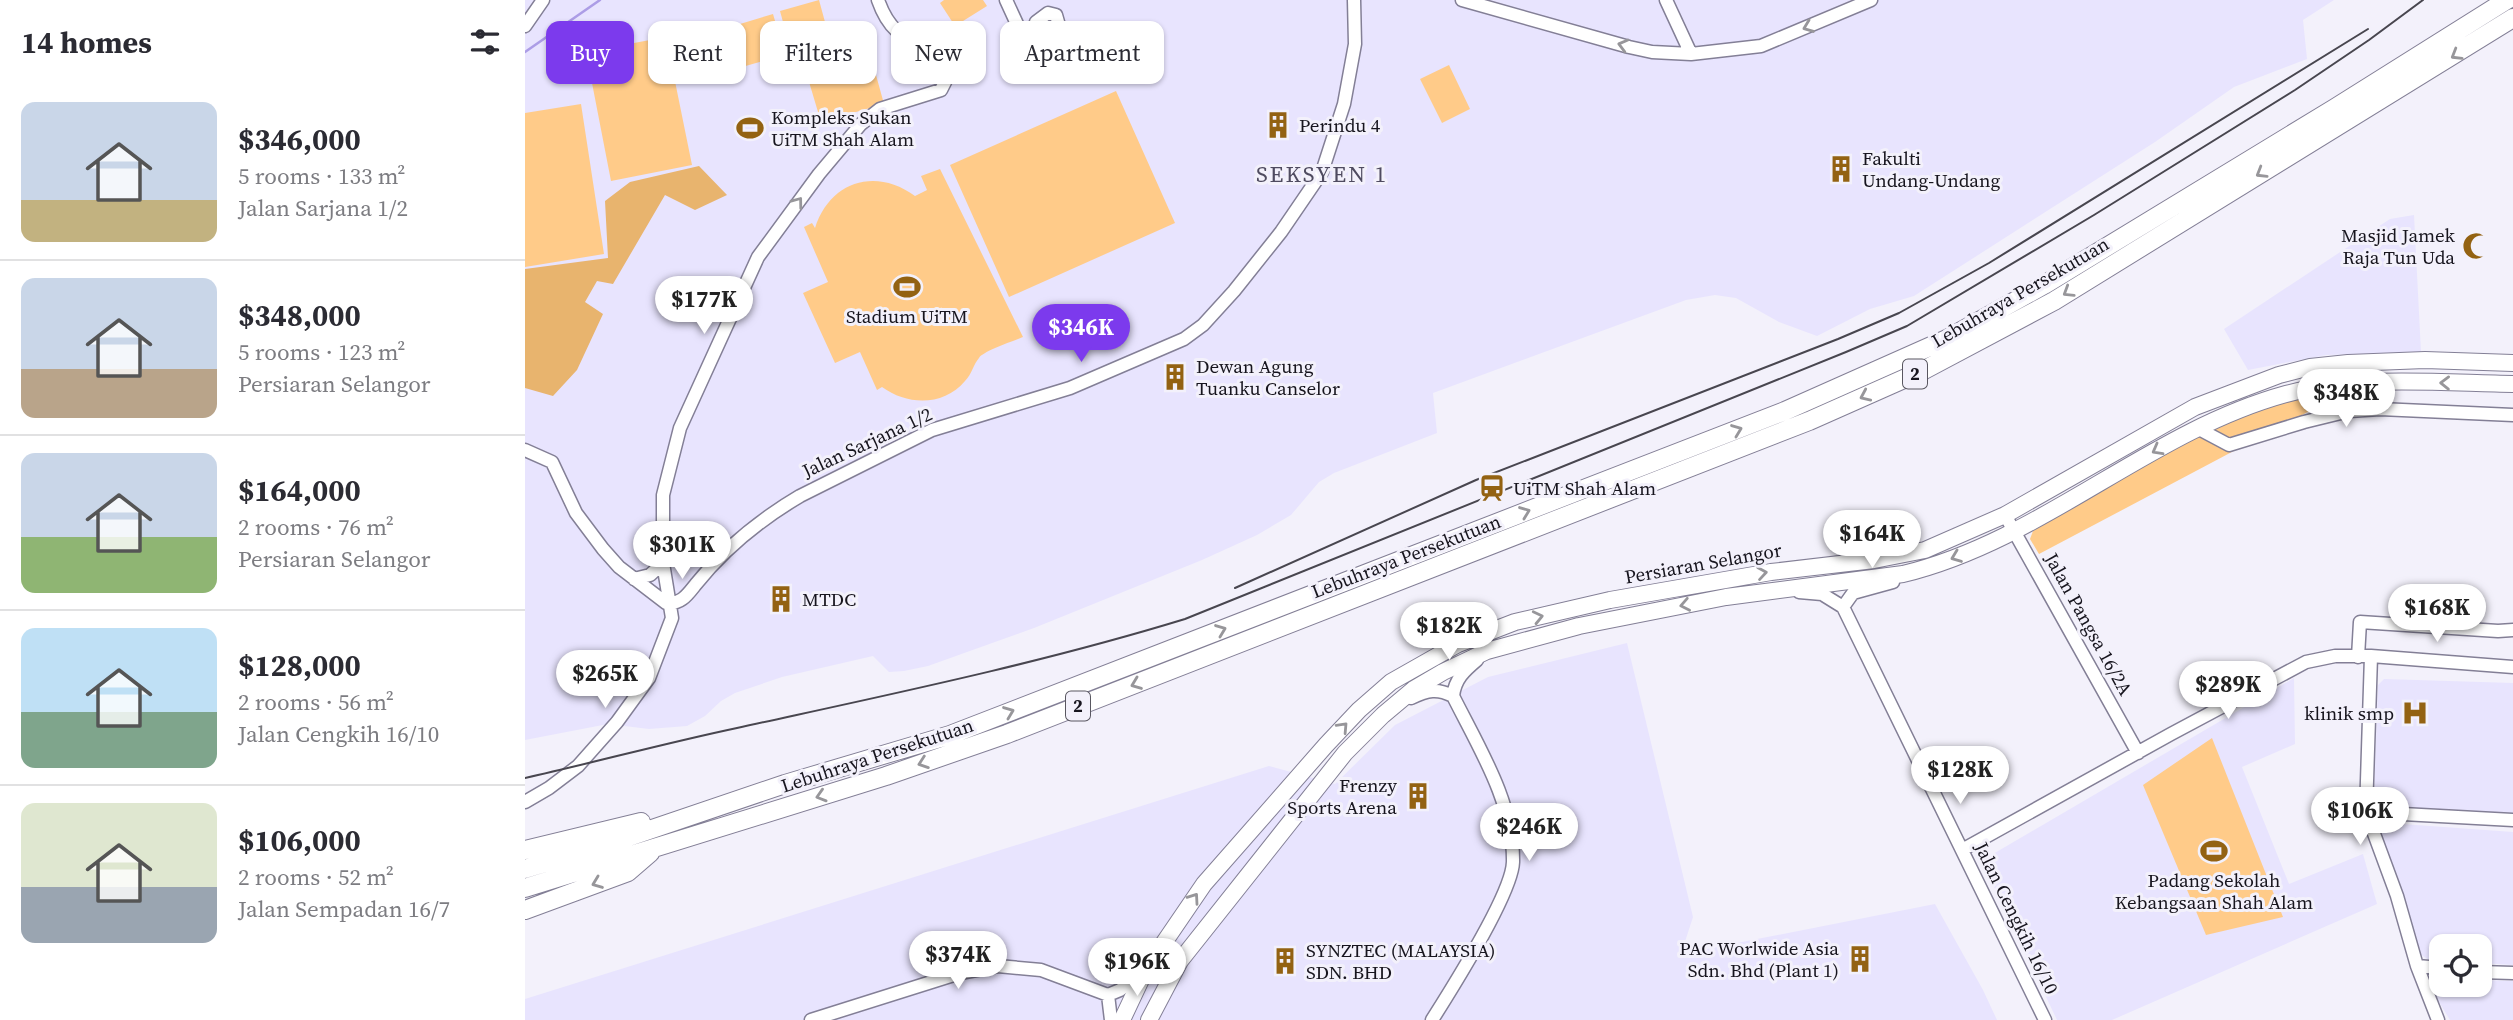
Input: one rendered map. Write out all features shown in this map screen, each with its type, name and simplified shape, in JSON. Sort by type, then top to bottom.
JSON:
[{"type":"highway","name":"Lebuhraya Persekutuan","points":[[525,869],[785,784],[873,760],[962,730],[1785,411],[1884,369],[1947,339],[2044,285],[2507,0]]},
{"type":"highway","name":"Lebuhraya Persekutuan","points":[[525,888],[886,776],[1007,734],[1809,421],[1924,370],[2055,301],[2513,18]]},
{"type":"highway","points":[[525,850],[785,784]]},
{"type":"highway","points":[[525,910],[628,872],[655,848]]},
{"type":"main road","name":"Persiaran Selangor","points":[[1122,1020],[1146,969],[1204,884],[1326,745],[1383,689],[1421,663],[1469,639],[1515,622],[1610,600],[1744,576],[1903,556],[1936,546],[2005,514],[2195,407],[2279,374],[2309,367],[2360,362],[2424,360],[2513,363]]},
{"type":"main road","name":"Persiaran Selangor","points":[[1149,1020],[1180,961],[1345,753],[1414,689],[1443,671],[1487,651],[1523,639],[1579,626],[1765,592],[1903,574],[1931,567],[2015,532],[2197,428],[2287,394],[2354,383],[2513,384]]},
{"type":"street","points":[[525,26],[543,0]]},
{"type":"street","points":[[525,802],[578,766],[617,722],[649,678],[672,618],[672,604],[666,588],[663,563],[663,495],[680,428],[758,257],[819,174],[861,124],[880,109],[933,94],[941,90],[946,83],[951,70],[948,60],[894,31],[878,0]]},
{"type":"street","points":[[1006,0],[1016,21]]},
{"type":"street","name":"Jalan Sarjana 1/2","points":[[672,604],[685,598],[707,570],[745,534],[800,496],[932,430],[1070,388],[1184,339],[1203,325],[1281,232],[1322,172],[1346,94],[1355,44],[1354,0]]},
{"type":"street","points":[[1462,0],[1629,47],[1652,52],[1691,54],[1761,46],[1871,0]]},
{"type":"street","points":[[1666,0],[1691,54]]},
{"type":"street","points":[[2197,428],[2229,445],[2349,411],[2379,409],[2513,415]]},
{"type":"street","points":[[525,450],[552,462],[576,513],[619,567],[666,603],[672,604]]},
{"type":"street","name":"Jalan Pangsa 16/2A","points":[[2005,514],[2138,753]]},
{"type":"street","points":[[633,579],[650,575],[663,563]]},
{"type":"street","points":[[1765,592],[1822,594],[1843,607],[1853,593],[1905,579],[1931,567]]},
{"type":"street","name":"Jalan Cengkih 16/10","points":[[1843,607],[2045,1020]]},
{"type":"street","points":[[2438,1020],[2417,966],[2397,896],[2366,812],[2364,657],[2360,622],[2513,630]]},
{"type":"street","points":[[1432,1020],[1499,903],[1513,864],[1509,823],[1502,798],[1454,696],[1455,684],[1461,674],[1487,651]]},
{"type":"street","points":[[1962,850],[2296,666],[2315,659],[2364,657],[2513,667]]},
{"type":"street","points":[[1383,715],[1426,691],[1437,690],[1454,696]]},
{"type":"street","points":[[2366,812],[2513,820]]},
{"type":"street","points":[[811,1020],[960,973],[998,966],[1041,970],[1108,995],[1132,982],[1146,969]]},
{"type":"street","points":[[2417,966],[2429,967]]},
{"type":"street","points":[[2492,972],[2513,973]]},
{"type":"street","points":[[1108,995],[1111,1020]]},
{"type":"shaded area","points":[[525,0],[2334,0],[2303,20],[2307,59],[2234,87],[2155,142],[1914,296],[1870,309],[1817,336],[1779,322],[1736,298],[1715,295],[1686,300],[1433,393],[1437,433],[1334,473],[1319,482],[1291,515],[1257,535],[1034,628],[928,666],[904,671],[889,672],[873,656],[782,677],[735,693],[687,726],[649,729],[608,724],[525,740]]},
{"type":"shaded area","points":[[819,0],[825,21],[783,21],[780,11]]},
{"type":"shaded area","points":[[944,0],[983,0],[987,6],[963,21],[952,21],[940,3]]},
{"type":"shaded area","points":[[773,14],[775,21],[760,21],[760,62],[746,66],[746,22]]},
{"type":"shaded area","points":[[648,40],[648,84],[676,84],[692,165],[611,181],[592,84],[634,84],[634,43]]},
{"type":"shaded area","points":[[1449,65],[1470,109],[1442,123],[1420,79]]},
{"type":"shaded area","points":[[877,79],[884,104],[821,122],[810,84],[877,84]]},
{"type":"shaded area","points":[[1116,91],[1175,223],[1009,297],[950,165]]},
{"type":"shaded area","points":[[581,104],[604,254],[525,267],[525,113]]},
{"type":"shaded area","points":[[699,166],[727,195],[695,210],[665,195],[613,284],[597,281],[585,302],[603,314],[577,370],[553,396],[525,388],[525,269],[608,258],[605,201],[630,182]]},
{"type":"shaded area","name":"Stadium UiTM","points":[[940,169],[1023,337],[982,355],[965,381],[947,395],[936,399],[914,400],[903,398],[882,387],[877,390],[860,352],[835,363],[803,293],[828,282],[804,227],[812,223],[815,228],[831,199],[856,184],[885,182],[915,196],[927,190],[921,176]]},
{"type":"shaded area","points":[[2414,215],[2421,352],[2326,355],[2248,370],[2224,329],[2390,219]]},
{"type":"shaded area","points":[[2286,396],[2336,397],[2039,554],[2030,539],[2033,531],[2205,428]]},
{"type":"shaded area","points":[[1627,643],[1693,917],[1681,954],[1935,904],[1997,1020],[525,1020],[525,999],[1269,766],[1335,784],[1395,725],[1488,677]]},
{"type":"shaded area","points":[[2294,678],[2295,744],[2242,767],[2289,884],[2363,854],[2377,904],[2112,1020],[2057,1020],[1987,872],[1993,854]]},
{"type":"shaded area","points":[[2384,679],[2513,683],[2513,814],[2383,807],[2374,797],[2378,685]]},
{"type":"shaded area","name":"Padang Sekolah Kebangsaan Shah Alam","points":[[2212,738],[2283,917],[2206,935],[2143,785]]},
{"type":"shaded area","points":[[2388,823],[2513,832],[2513,965],[2492,964],[2492,934],[2429,934],[2429,960],[2417,952],[2380,831]]},
{"type":"shaded area","points":[[2492,980],[2513,981],[2513,1020],[2450,1020],[2436,997],[2492,997]]},
{"type":"waterway","points":[[525,52],[600,0]]},
{"type":"tram line","points":[[525,778],[1018,665],[1185,619],[1846,352],[1907,326],[2094,215],[2295,90],[2423,0]]},
{"type":"tram line","points":[[1235,588],[1476,480],[1899,313],[1989,263],[2368,29]]},
{"type":"place","name":"Perindu 4","points":[[1278,125]]},
{"type":"place","name":"Kompleks Sukan UiTM Shah Alam","points":[[750,128]]},
{"type":"place","name":"Fakulti Undang-Undang","points":[[1841,169]]},
{"type":"place","name":"Masjid Jamek Raja Tun Uda","points":[[2476,246]]},
{"type":"place","name":"Stadium UiTM","points":[[907,287]]},
{"type":"place","name":"Dewan Agung Tuanku Canselor","points":[[1175,377]]},
{"type":"place","name":"UiTM Shah Alam","points":[[1492,488]]},
{"type":"place","name":"MTDC","points":[[781,599]]},
{"type":"place","name":"klinik smp","points":[[2415,713]]},
{"type":"place","name":"Frenzy Sports Arena","points":[[1418,796]]},
{"type":"place","name":"Padang Sekolah Kebangsaan Shah Alam","points":[[2214,851]]},
{"type":"place","name":"PAC Worlwide Asia Sdn. Bhd (Plant 1)","points":[[1860,959]]},
{"type":"place","name":"SYNZTEC (MALAYSIA) SDN. BHD","points":[[1285,961]]},
{"type":"district","name":"SEKSYEN 1","points":[[1322,174]]}]
